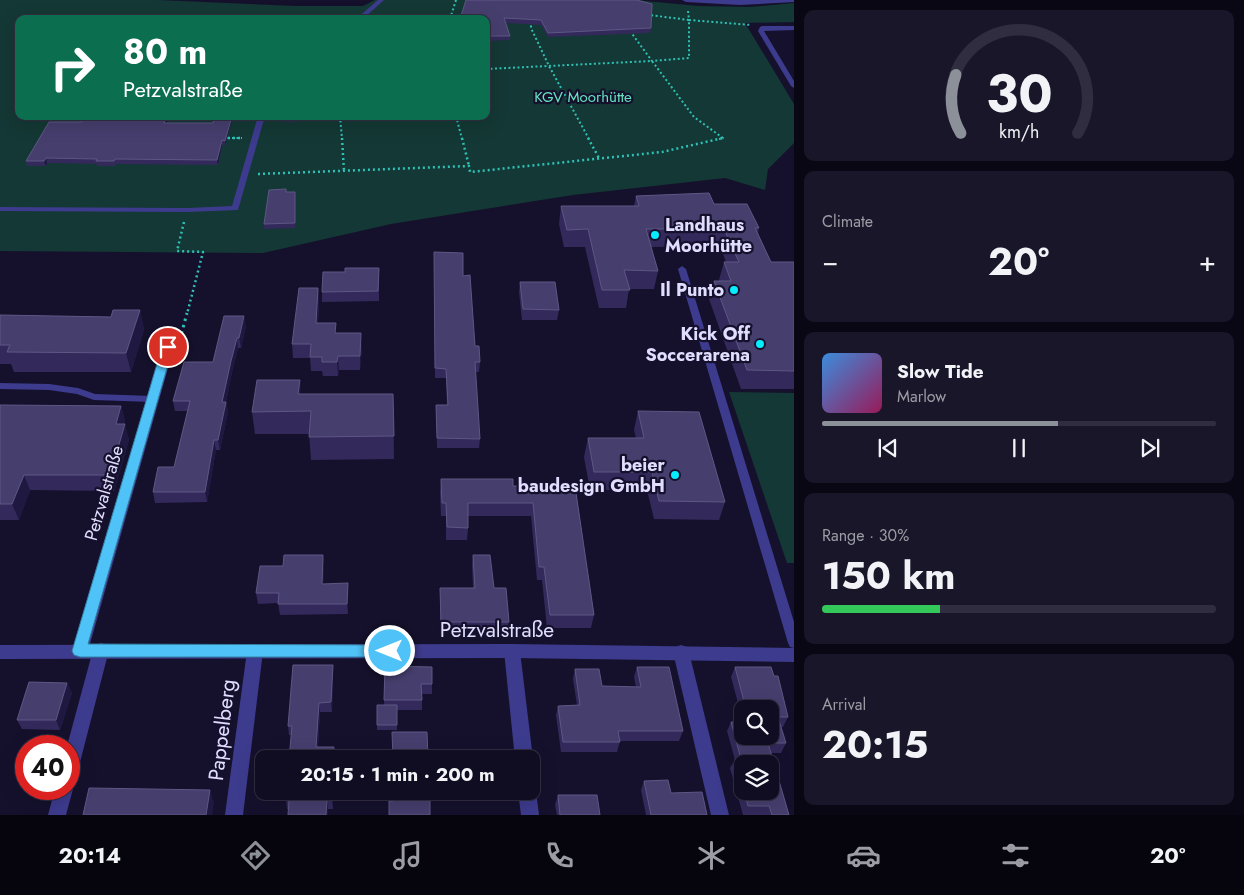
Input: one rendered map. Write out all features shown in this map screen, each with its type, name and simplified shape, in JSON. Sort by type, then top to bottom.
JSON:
[{"type":"street","points":[[686,0],[740,3],[794,0]]},
{"type":"street","name":"Petzvalstraße","points":[[80,651],[168,347]]},
{"type":"street","points":[[78,735],[101,650]]},
{"type":"street","name":"Petzvalstraße","points":[[0,652],[101,650],[512,651],[681,652],[794,656]]},
{"type":"street","name":"Pappelberg","points":[[234,815],[256,651]]},
{"type":"street","points":[[512,651],[523,750]]},
{"type":"street","points":[[681,652],[720,815]]},
{"type":"street","points":[[57,815],[61,800]]},
{"type":"street","points":[[528,800],[530,815]]},
{"type":"lane","points":[[364,15],[381,0]]},
{"type":"lane","points":[[794,28],[762,28],[761,31],[794,86]]},
{"type":"lane","points":[[0,209],[188,210],[235,208],[261,120]]},
{"type":"lane","points":[[682,269],[794,643]]},
{"type":"lane","points":[[0,386],[49,387],[78,391],[94,397],[152,399]]},
{"type":"path","points":[[451,15],[456,0]]},
{"type":"path","points":[[649,15],[750,25],[762,28]]},
{"type":"path","points":[[532,17],[531,28],[549,66],[599,158]]},
{"type":"path","points":[[490,69],[690,58],[689,20]]},
{"type":"path","points":[[457,120],[470,172],[662,152],[723,138],[694,116],[631,34],[627,25]]},
{"type":"path","points":[[340,120],[344,171]]},
{"type":"path","points":[[215,138],[255,138]]},
{"type":"path","points":[[245,175],[469,166]]},
{"type":"path","points":[[168,347],[176,342],[181,335],[203,252],[176,251],[188,210]]},
{"type":"green space","name":"KGV Moorhütte","points":[[0,0],[158,0],[296,6],[363,6],[375,0],[635,0],[698,6],[750,7],[794,3],[794,22],[745,23],[794,104],[794,143],[768,169],[765,190],[725,178],[573,195],[391,224],[263,253],[0,251]]},
{"type":"green space","points":[[729,392],[794,393],[794,563],[787,563]]},
{"type":"building","points":[[466,0],[637,0],[652,4],[651,28],[548,33],[541,20],[504,18],[510,36],[490,36],[490,15],[461,15]]},
{"type":"building","points":[[82,120],[165,120],[164,123],[213,123],[214,120],[231,120],[225,141],[222,140],[217,160],[115,159],[114,161],[96,161],[97,159],[46,158],[44,161],[26,161],[49,122],[81,122]]},
{"type":"building","points":[[286,189],[286,192],[295,192],[295,223],[264,224],[269,190]]},
{"type":"building","points":[[709,193],[714,204],[747,204],[759,228],[755,228],[771,262],[794,262],[794,371],[747,370],[714,281],[731,281],[724,262],[739,262],[724,229],[646,229],[658,271],[624,270],[630,290],[602,290],[588,229],[567,230],[561,206],[639,206],[636,196]]},
{"type":"building","points":[[434,252],[463,253],[463,276],[470,275],[475,346],[479,346],[480,362],[475,362],[480,439],[437,438],[436,405],[448,405],[446,369],[435,368]]},
{"type":"building","points":[[345,268],[379,268],[378,291],[322,292],[323,272],[345,272]]},
{"type":"building","points":[[520,282],[555,282],[559,310],[523,309]]},
{"type":"building","points":[[299,288],[318,288],[316,323],[336,323],[335,333],[361,333],[360,356],[338,356],[337,362],[322,362],[322,357],[310,357],[311,344],[292,344]]},
{"type":"building","points":[[113,310],[140,310],[126,353],[7,352],[10,345],[0,345],[0,315],[111,317]]},
{"type":"building","points":[[224,316],[244,316],[231,361],[222,402],[226,402],[218,440],[214,440],[205,492],[153,492],[158,467],[174,467],[190,401],[173,401],[184,362],[213,362]]},
{"type":"building","points":[[257,380],[300,380],[298,394],[393,394],[394,436],[309,437],[311,411],[252,412]]},
{"type":"building","points":[[0,405],[121,406],[116,424],[125,424],[110,475],[24,475],[12,504],[0,504]]},
{"type":"building","points":[[638,411],[699,412],[725,502],[659,501],[652,472],[594,472],[588,438],[644,438]]},
{"type":"building","points":[[441,479],[513,479],[513,486],[575,486],[594,615],[550,615],[544,567],[539,567],[533,503],[468,503],[468,528],[447,527],[446,503],[442,503]]},
{"type":"building","points":[[284,555],[323,555],[322,584],[348,583],[347,604],[278,604],[279,593],[256,593],[260,566],[283,566]]},
{"type":"building","points":[[473,555],[490,555],[494,588],[506,588],[509,622],[441,622],[440,588],[475,588]]},
{"type":"building","points":[[293,665],[333,665],[331,702],[319,703],[316,747],[334,747],[334,750],[290,750],[292,726],[288,726]]},
{"type":"building","points":[[385,666],[432,667],[432,684],[421,684],[422,700],[384,700]]},
{"type":"building","points":[[637,667],[669,667],[683,731],[618,731],[620,742],[563,742],[558,706],[580,705],[575,669],[599,669],[602,686],[641,687]]},
{"type":"building","points":[[735,667],[771,667],[774,676],[778,676],[788,717],[779,717],[779,700],[744,700]]},
{"type":"building","points":[[29,682],[67,683],[56,720],[17,720]]},
{"type":"building","points":[[377,705],[397,705],[397,725],[377,725]]},
{"type":"building","points":[[779,720],[786,743],[779,743]]},
{"type":"building","points":[[731,722],[734,722],[734,733]]},
{"type":"building","points":[[392,732],[427,732],[428,750],[393,750]]},
{"type":"building","points":[[737,745],[769,745],[772,755],[740,755]]},
{"type":"building","points":[[668,780],[671,793],[702,792],[707,815],[651,815],[644,781]]},
{"type":"building","points":[[779,781],[789,815],[772,815],[769,806],[748,806],[746,800],[779,800]]},
{"type":"building","points":[[89,788],[210,790],[206,815],[83,815]]},
{"type":"building","points":[[558,795],[597,795],[600,815],[560,815]]},
{"type":"building","points":[[289,800],[327,800],[326,815],[288,815]]},
{"type":"building","points":[[430,800],[430,815],[389,815],[389,801]]},
{"type":"place","name":"Landhaus Moorhütte","points":[[655,235]]},
{"type":"place","name":"Il Punto","points":[[734,290]]},
{"type":"place","name":"Kick Off Soccerarena","points":[[760,344]]},
{"type":"place","name":"beier baudesign GmbH","points":[[675,475]]},
{"type":"route","points":[[168,347],[80,651],[390,651]]}]
